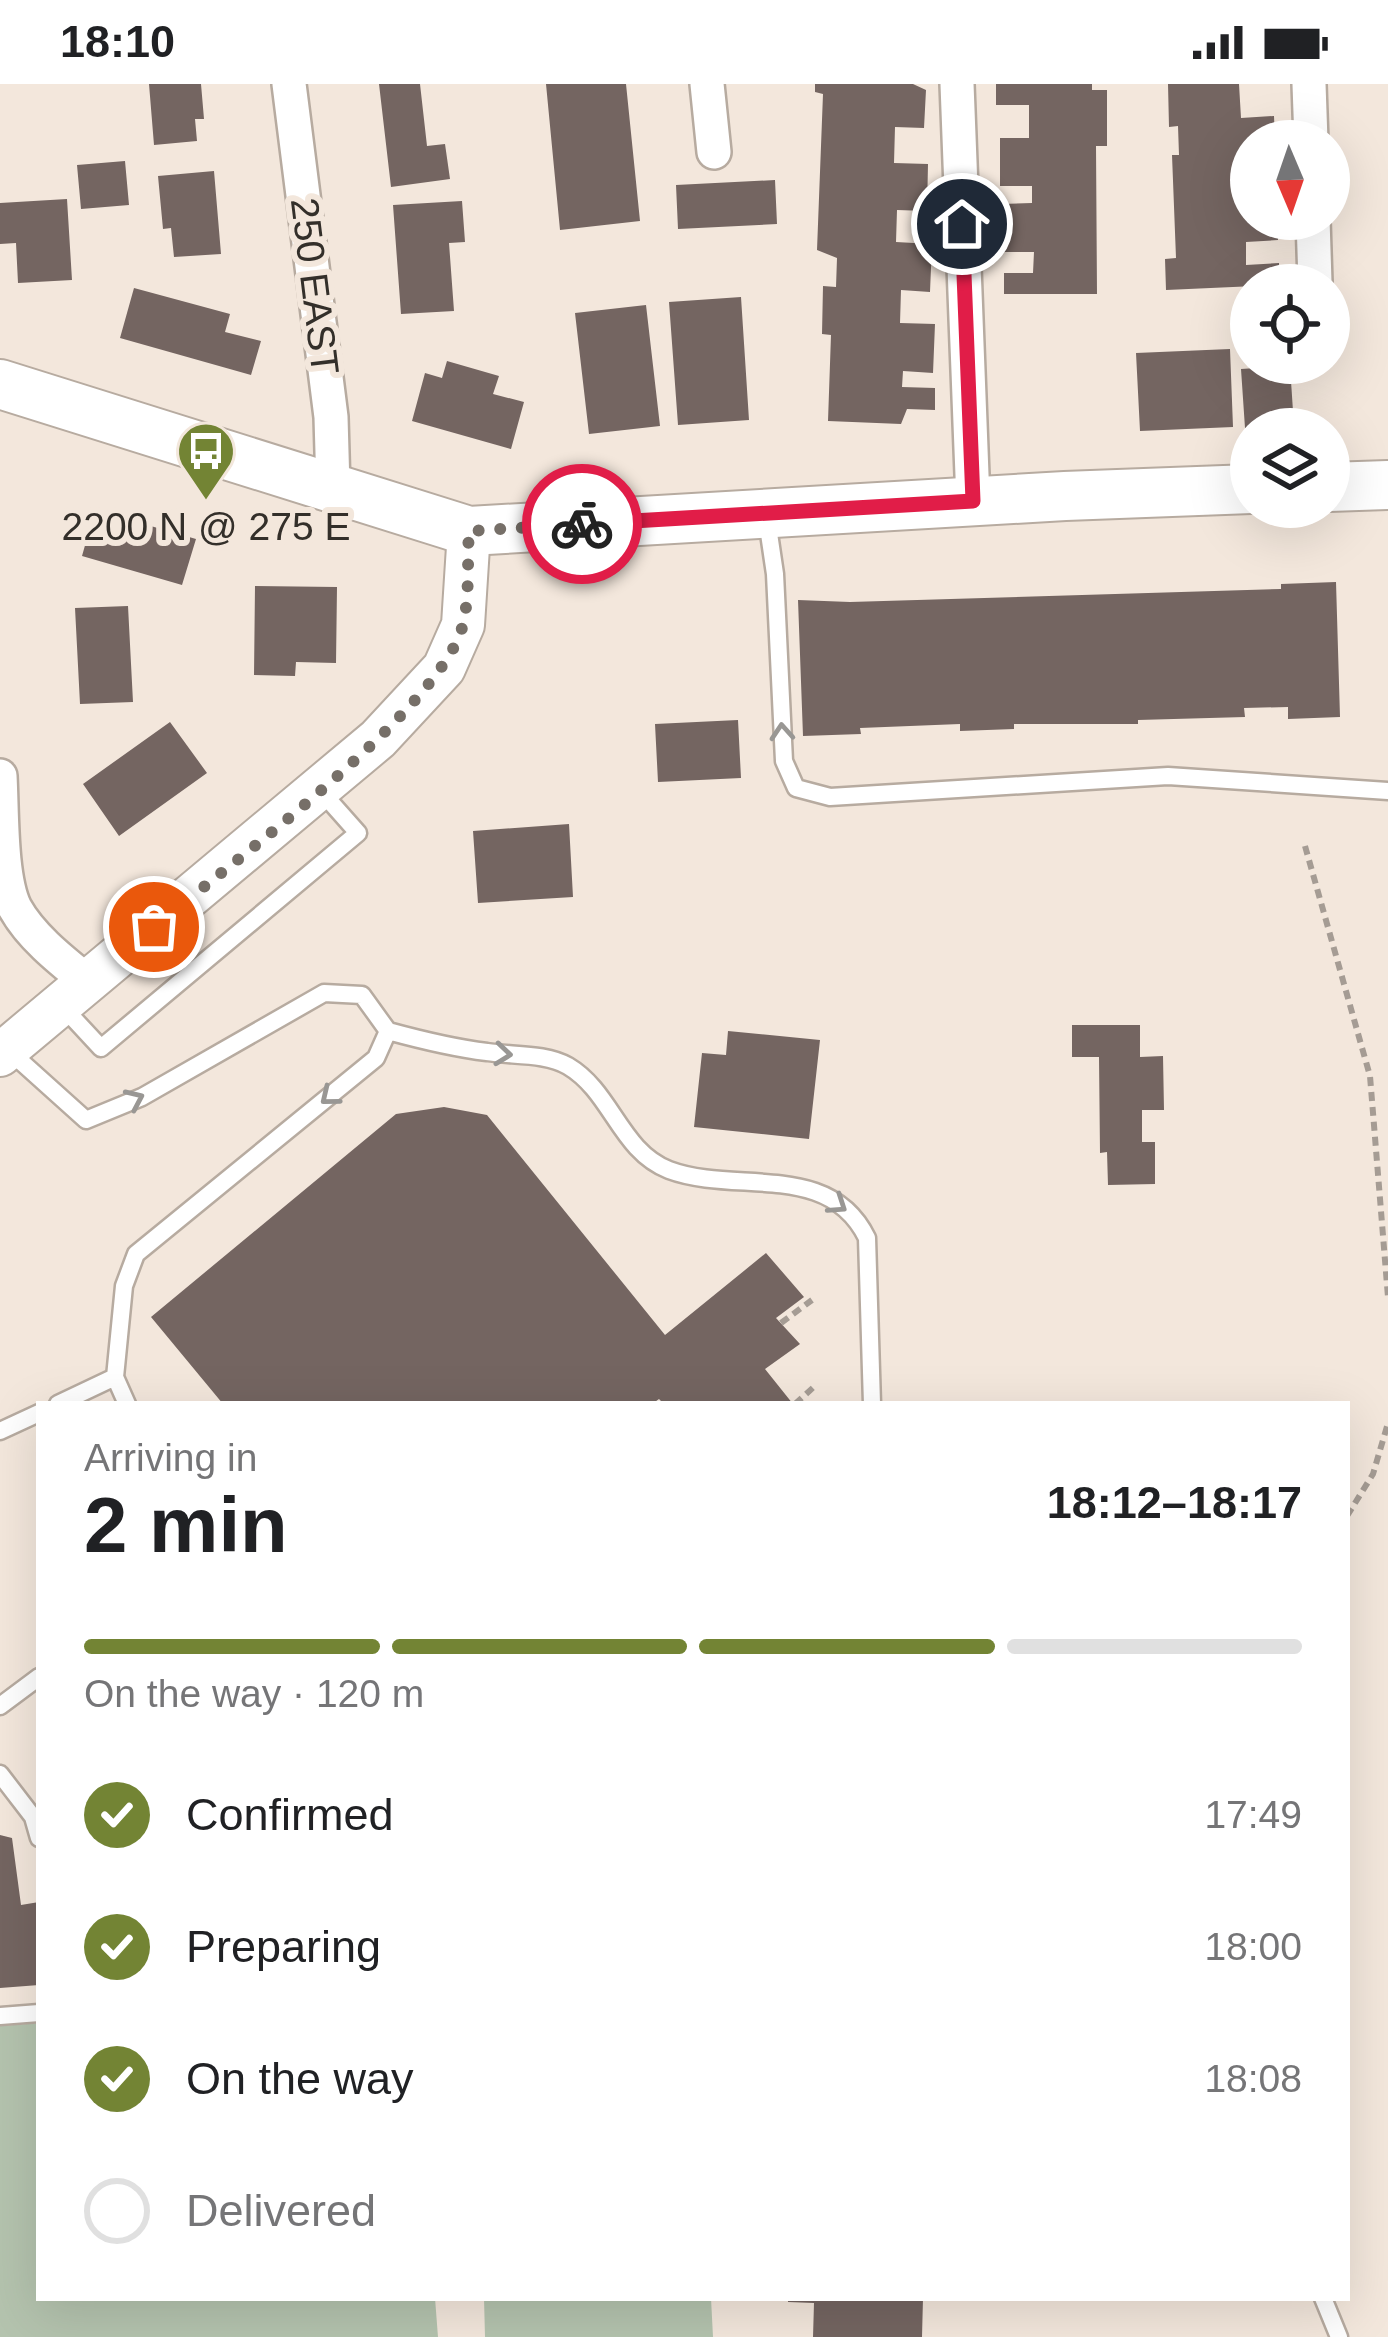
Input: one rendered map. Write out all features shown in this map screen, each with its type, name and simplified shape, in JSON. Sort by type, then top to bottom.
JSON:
[{"type":"main road","points":[[0,384],[469,531],[1230,491]]},
{"type":"main road","points":[[1350,486],[1388,485]]},
{"type":"street","name":"250 EAST","points":[[289,84],[331,417],[333,488]]},
{"type":"street","points":[[707,84],[714,152]]},
{"type":"street","points":[[957,84],[973,501]]},
{"type":"street","points":[[1309,84],[1310,120]]},
{"type":"street","points":[[3,1052],[378,739],[444,668],[463,625],[469,531]]},
{"type":"street","points":[[0,776],[7,881],[14,906],[55,954],[74,993]]},
{"type":"lane","points":[[766,513],[775,574],[784,761],[796,788],[830,797],[1168,776],[1388,791]]},
{"type":"lane","points":[[74,993],[101,1048],[358,833],[319,789]]},
{"type":"lane","points":[[3,1052],[86,1120],[142,1097],[323,993],[362,995],[388,1031],[436,1045],[550,1059],[568,1066],[590,1085],[643,1157],[671,1171],[709,1179],[802,1185],[838,1201],[857,1218],[867,1238],[872,1401]]},
{"type":"lane","points":[[126,1401],[115,1377],[124,1286],[136,1254],[376,1058],[388,1031]]},
{"type":"lane","points":[[64,1401],[115,1377]]},
{"type":"lane","points":[[0,1431],[36,1414]]},
{"type":"lane","points":[[0,1706],[36,1679]]},
{"type":"lane","points":[[0,1774],[36,1828]]},
{"type":"lane","points":[[0,2016],[36,2013]]},
{"type":"lane","points":[[1324,2301],[1339,2337]]},
{"type":"path","points":[[1305,846],[1370,1076],[1388,1297]]},
{"type":"path","points":[[782,1324],[812,1300]]},
{"type":"path","points":[[798,1401],[816,1385]]},
{"type":"path","points":[[1350,1511],[1373,1474],[1388,1423]]},
{"type":"green space","points":[[36,2023],[36,2301],[435,2301],[438,2337],[0,2337],[0,2026]]},
{"type":"green space","points":[[484,2301],[711,2301],[713,2337],[485,2337]]},
{"type":"building","points":[[149,84],[201,84],[204,119],[195,119],[197,141],[154,145]]},
{"type":"building","points":[[379,84],[420,84],[427,146],[445,144],[450,179],[391,187]]},
{"type":"building","points":[[546,84],[626,84],[640,221],[560,230]]},
{"type":"building","points":[[815,84],[913,84],[926,90],[924,128],[895,127],[894,163],[928,164],[927,211],[897,210],[896,242],[932,244],[930,292],[901,290],[900,323],[935,324],[933,373],[903,371],[902,387],[935,388],[935,410],[907,409],[901,424],[828,421],[831,335],[822,334],[823,286],[836,287],[837,258],[817,250],[823,94],[815,92]]},
{"type":"building","points":[[996,84],[1092,84],[1092,90],[1107,90],[1107,146],[1096,146],[1097,294],[1004,294],[1004,273],[1033,273],[1034,252],[1001,252],[1001,204],[1032,203],[1032,186],[1000,186],[1000,138],[1029,138],[1029,105],[996,105]]},
{"type":"building","points":[[1168,84],[1239,84],[1241,118],[1274,116],[1274,120],[1230,120],[1230,240],[1278,240],[1246,242],[1246,264],[1230,264],[1230,287],[1166,290],[1165,259],[1176,258],[1172,155],[1179,155],[1178,126],[1169,127]]},
{"type":"building","points":[[125,161],[129,205],[81,209],[77,165]]},
{"type":"building","points":[[214,171],[221,254],[174,257],[171,228],[163,229],[158,176]]},
{"type":"building","points":[[775,180],[777,224],[678,229],[676,185]]},
{"type":"building","points":[[67,199],[72,280],[18,283],[16,243],[0,244],[0,203]]},
{"type":"building","points":[[462,201],[465,242],[449,243],[454,311],[401,314],[393,205]]},
{"type":"building","points":[[134,288],[230,314],[225,332],[261,341],[251,375],[120,338]]},
{"type":"building","points":[[741,297],[749,420],[678,425],[669,302]]},
{"type":"building","points":[[646,305],[660,426],[589,434],[575,313]]},
{"type":"building","points":[[1230,349],[1230,427],[1140,431],[1136,353]]},
{"type":"building","points":[[447,361],[499,376],[493,394],[524,402],[511,449],[412,421],[425,373],[442,378]]},
{"type":"building","points":[[1242,384],[1291,384],[1293,408],[1244,408]]},
{"type":"building","points":[[95,510],[196,539],[182,585],[82,556]]},
{"type":"building","points":[[1336,582],[1340,717],[1288,719],[1288,707],[1244,708],[1245,717],[1138,720],[1138,724],[1014,724],[1014,729],[960,731],[960,724],[860,728],[861,734],[803,736],[798,600],[1281,589],[1281,584]]},
{"type":"building","points":[[255,586],[337,587],[336,663],[296,662],[295,676],[254,675]]},
{"type":"building","points":[[128,606],[133,702],[80,704],[75,608]]},
{"type":"building","points":[[738,720],[741,778],[658,782],[655,724]]},
{"type":"building","points":[[170,722],[207,773],[119,836],[83,784]]},
{"type":"building","points":[[569,824],[573,897],[478,903],[473,831]]},
{"type":"building","points":[[1072,1025],[1140,1025],[1140,1057],[1163,1056],[1164,1110],[1142,1110],[1142,1142],[1155,1142],[1155,1184],[1108,1185],[1107,1152],[1100,1153],[1099,1057],[1072,1057]]},
{"type":"building","points":[[728,1031],[820,1040],[809,1139],[694,1127],[702,1053],[726,1055]]},
{"type":"building","points":[[444,1107],[487,1115],[665,1335],[766,1253],[804,1297],[776,1318],[800,1344],[765,1369],[791,1401],[221,1401],[151,1317],[396,1114]]},
{"type":"building","points":[[0,1835],[12,1838],[21,1905],[36,1902],[36,1985],[0,1988]]},
{"type":"building","points":[[923,2301],[922,2337],[813,2337],[814,2303],[788,2302]]},
{"type":"way so far","points":[[154,927],[378,739],[444,668],[463,625],[469,531],[582,524]]},
{"type":"place","name":"2200 N @ 275 E","points":[[206,502]]},
{"type":"route","points":[[582,524],[973,501],[962,224]]}]
